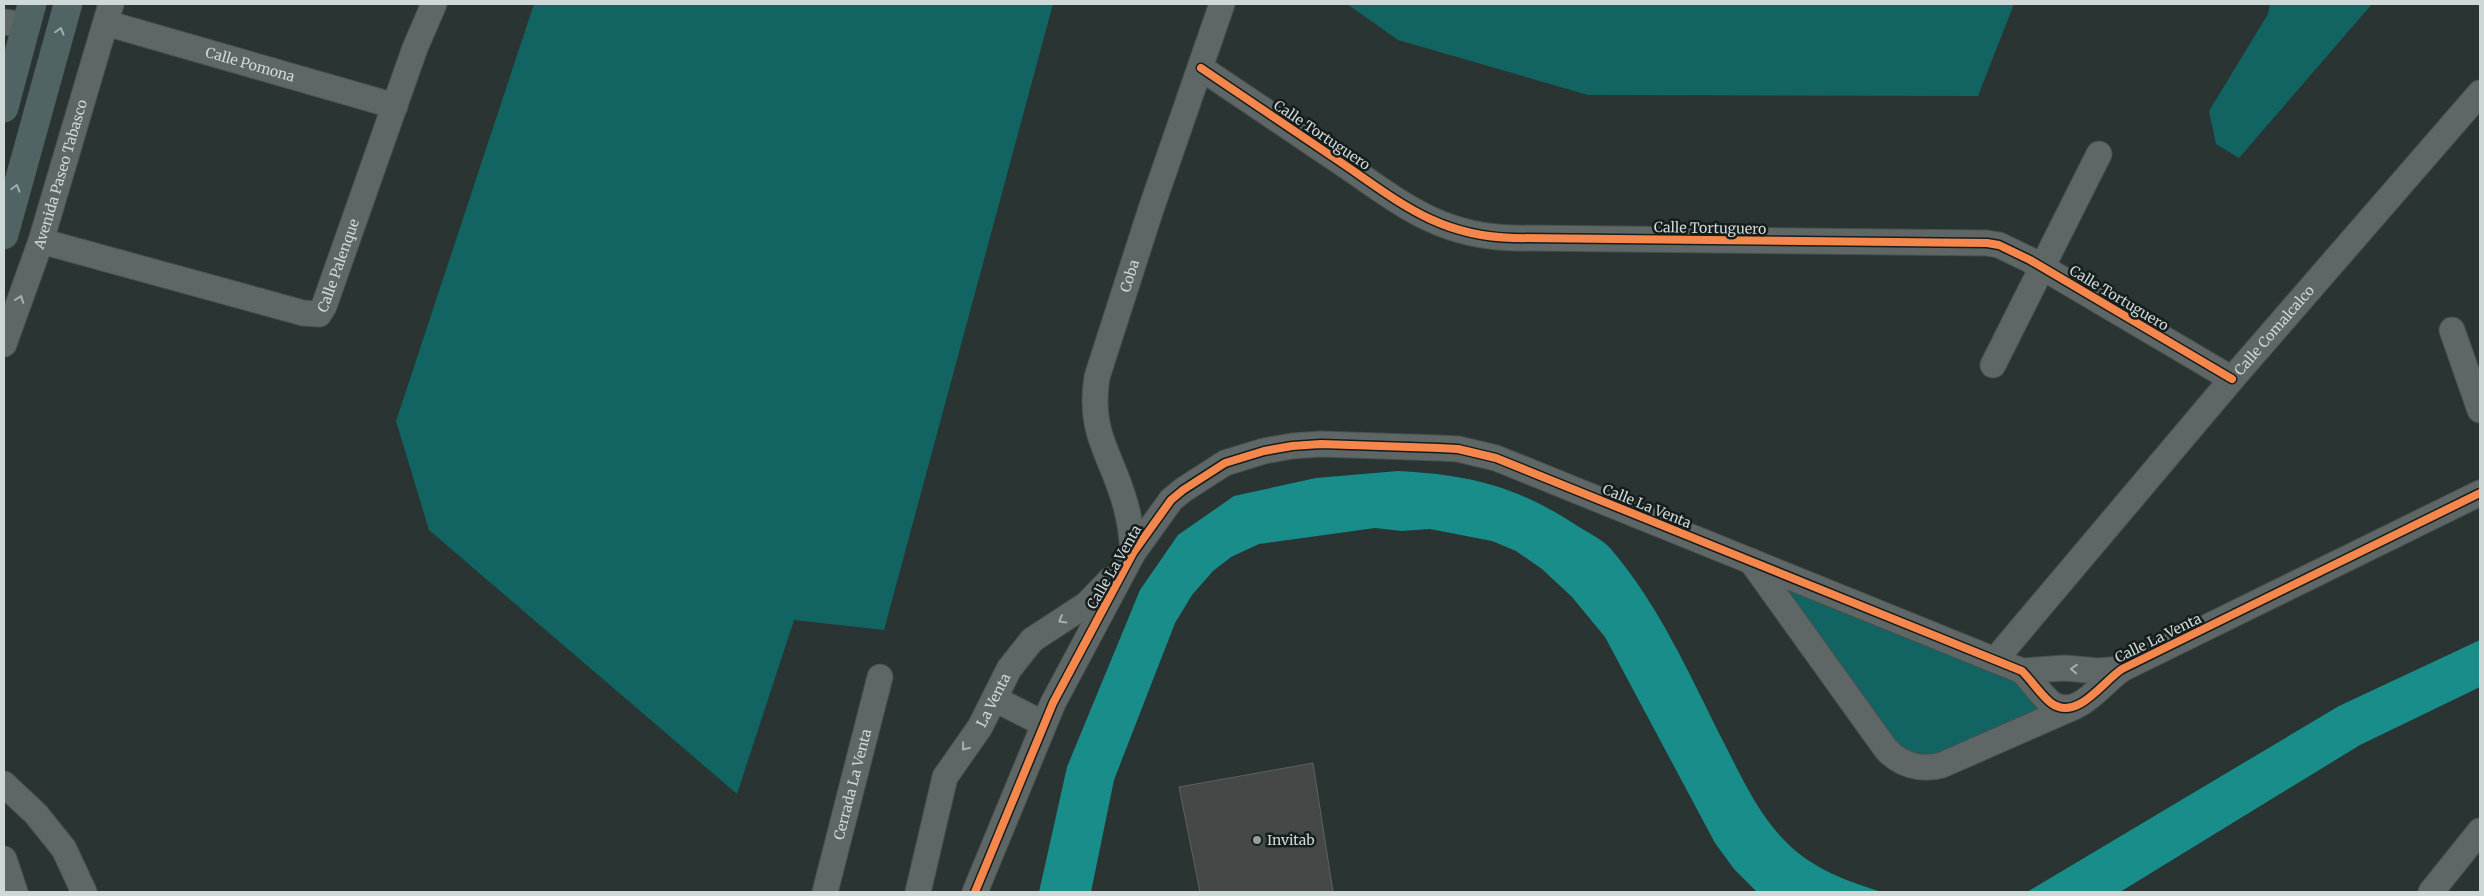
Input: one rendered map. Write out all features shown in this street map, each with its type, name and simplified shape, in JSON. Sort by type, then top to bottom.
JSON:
[{"type":"main road","points":[[4,235],[68,4]]},
{"type":"main road","points":[[4,108],[20,17]]},
{"type":"street","name":"Calle Palenque","points":[[42,241],[304,313],[318,314],[324,306],[415,48],[434,4]]},
{"type":"street","name":"Coba","points":[[1133,553],[1131,528],[1125,502],[1098,435],[1094,397],[1097,377],[1151,209],[1222,4]]},
{"type":"street","name":"Calle Pomona","points":[[109,13],[395,106]]},
{"type":"street","name":"Avenida Paseo Tabasco","points":[[4,344],[42,241],[109,13]]},
{"type":"street","name":"Calle Tortuguero","points":[[1201,68],[1405,207],[1431,220],[1475,235],[1523,238],[1972,241],[1999,245],[2232,379]]},
{"type":"street","name":"Calle Comalcalco","points":[[1994,660],[2232,379],[2480,93]]},
{"type":"street","points":[[1993,365],[2099,154]]},
{"type":"street","points":[[2452,330],[2480,410]]},
{"type":"street","name":"Calle La Venta","points":[[975,892],[1044,724],[1133,553],[1171,500],[1193,481],[1213,469],[1264,450],[1321,444],[1458,449],[1496,458],[2022,671],[2064,668],[2098,671],[2122,669]]},
{"type":"street","name":"Calle La Venta","points":[[1751,561],[1886,749],[1898,760],[1924,768],[1942,765],[2074,706],[2092,696],[2109,677],[2122,669],[2322,573],[2480,493]]},
{"type":"street","name":"La Venta","points":[[918,892],[945,777],[980,727],[1009,669],[1032,640],[1087,604],[1110,580],[1121,557],[1133,553]]},
{"type":"street","name":"Calle La Venta","points":[[2022,671],[2049,702],[2059,708],[2074,706]]},
{"type":"street","name":"Cerrada La Venta","points":[[825,892],[880,677]]},
{"type":"street","points":[[995,699],[1044,724]]},
{"type":"street","points":[[4,784],[36,814],[64,849],[82,892]]},
{"type":"street","points":[[2431,892],[2480,832]]},
{"type":"street","points":[[4,859],[5,868],[15,892]]},
{"type":"shaded area","points":[[534,4],[1053,4],[884,630],[794,620],[737,794],[429,530],[396,421]]},
{"type":"shaded area","points":[[1347,4],[2014,4],[1978,96],[1588,95],[1398,40]]},
{"type":"shaded area","points":[[2270,4],[2372,4],[2239,158],[2216,144],[2209,111],[2268,14]]},
{"type":"shaded area","points":[[1398,471],[1471,480],[1514,492],[1556,513],[1607,545],[1628,570],[1673,642],[1744,782],[1767,820],[1786,842],[1807,860],[1831,873],[1882,892],[1757,892],[1734,869],[1715,843],[1605,637],[1572,597],[1542,569],[1516,551],[1492,541],[1430,529],[1402,531],[1375,528],[1259,544],[1231,557],[1213,571],[1192,595],[1175,623],[1114,780],[1091,892],[1039,892],[1067,767],[1140,590],[1178,535],[1234,496],[1316,478]]},
{"type":"shaded area","points":[[1751,561],[2022,671],[2050,718],[1915,766]]},
{"type":"shaded area","points":[[2480,640],[2480,687],[2360,745],[2120,892],[2027,892],[2339,706]]},
{"type":"building","name":"Invitab","points":[[1313,763],[1333,892],[1200,892],[1179,787]]},
{"type":"cycle path","points":[[1201,68],[1396,200],[1438,222],[1460,230],[1485,236],[1513,238],[1987,243],[1999,245],[2030,260],[2232,379]]},
{"type":"cycle path","points":[[975,892],[1053,703],[1133,553],[1171,500],[1183,490],[1225,463],[1264,451],[1292,446],[1321,444],[1458,449],[1496,458],[2022,671],[2051,703],[2061,708],[2070,708],[2080,704],[2122,669],[2480,493]]},
{"type":"place","name":"Invitab","points":[[1257,840]]}]
